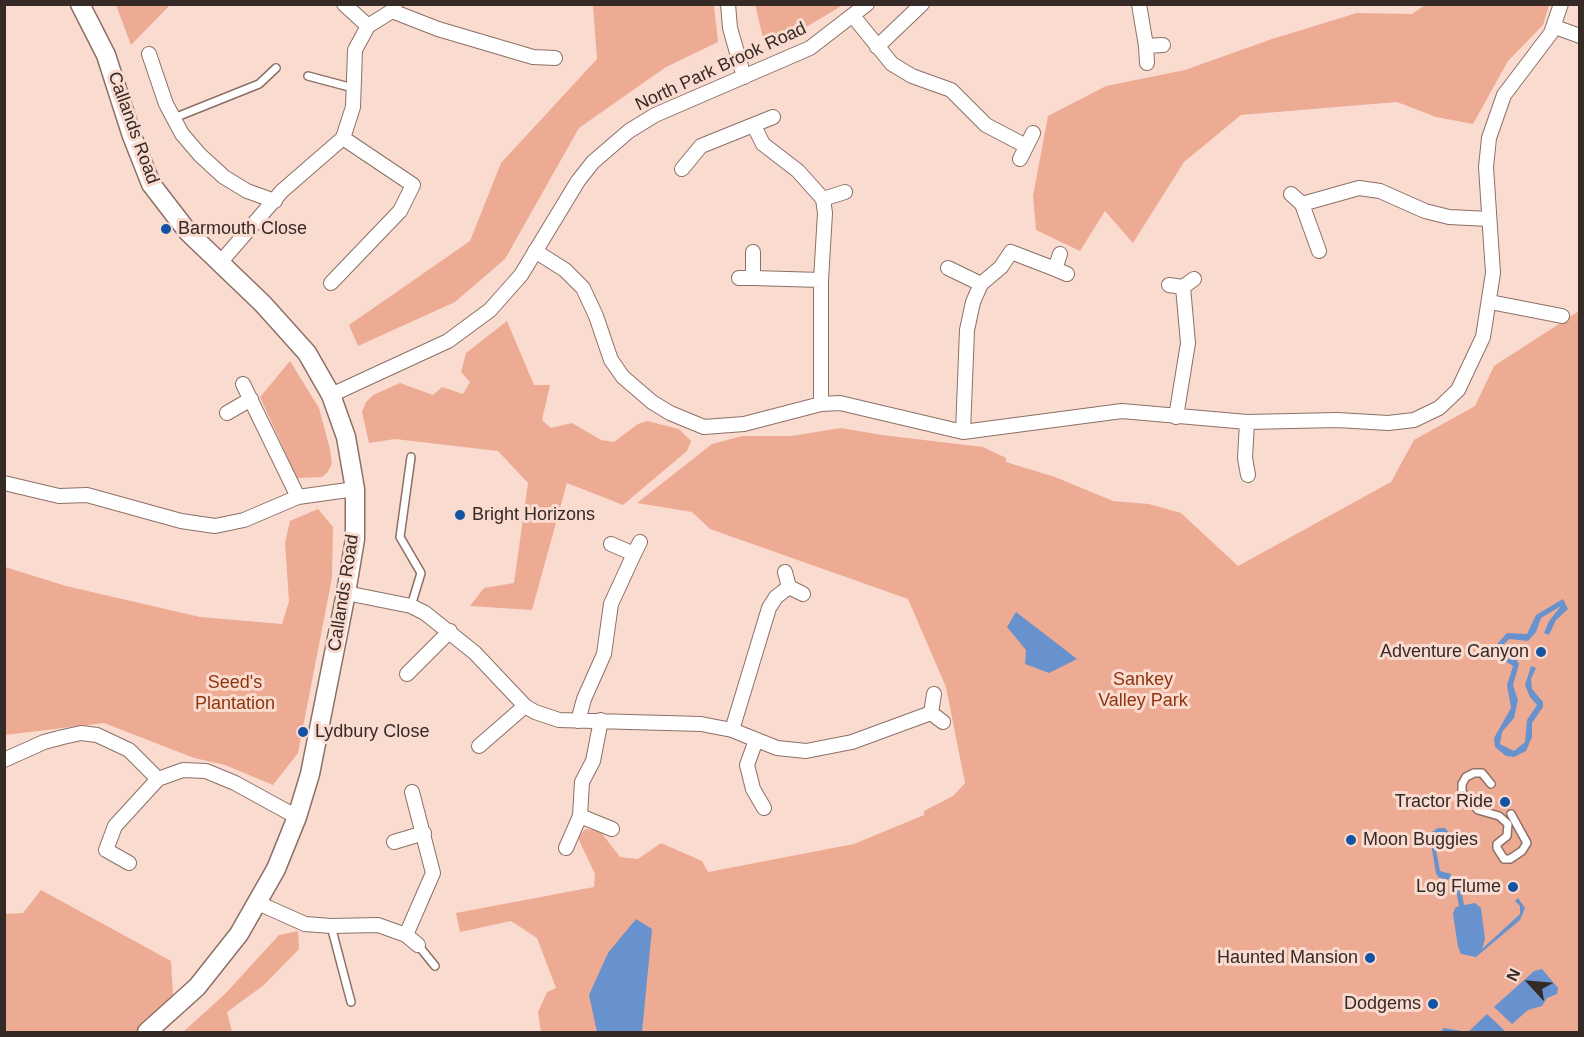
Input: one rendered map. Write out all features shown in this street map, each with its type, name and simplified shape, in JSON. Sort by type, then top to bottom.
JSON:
[{"type":"street","name":"Callands Road","points":[[81,4],[106,55],[132,136],[152,184],[171,213],[307,353],[331,395],[346,436],[355,489],[355,539],[346,593],[310,774],[297,817],[276,869],[240,934],[197,987],[147,1032]]},
{"type":"street","points":[[344,4],[368,26]]},
{"type":"street","points":[[728,4],[730,28],[744,77]]},
{"type":"street","name":"North Park Brook Road","points":[[331,395],[438,345],[471,326],[507,293],[578,181],[611,146],[655,115],[810,48],[867,4]]},
{"type":"street","points":[[1139,4],[1147,63]]},
{"type":"street","points":[[535,251],[565,270],[583,288],[596,316],[611,360],[623,377],[670,413],[704,427],[725,427],[821,404],[840,403],[963,432],[1000,429],[1122,411],[1247,422],[1337,420],[1388,423],[1414,420],[1428,415],[1449,400],[1465,378],[1483,338],[1493,273],[1486,167],[1496,113],[1517,75],[1555,27],[1561,4]]},
{"type":"street","points":[[877,47],[929,6]]},
{"type":"street","points":[[219,264],[282,191],[343,138],[353,107],[355,50],[368,26],[393,8],[438,29],[533,57],[555,58]]},
{"type":"street","points":[[853,16],[877,47],[902,71],[951,90],[986,125],[1029,139],[1020,159]]},
{"type":"street","points":[[1555,27],[1580,36]]},
{"type":"street","points":[[1146,46],[1163,45]]},
{"type":"street","points":[[149,54],[174,118],[194,148],[224,177],[247,191],[275,201]]},
{"type":"street","points":[[682,169],[701,147],[773,117]]},
{"type":"street","points":[[754,126],[763,144],[798,171],[823,199],[825,213],[821,280],[821,404]]},
{"type":"street","points":[[331,283],[400,211],[413,185],[343,138]]},
{"type":"street","points":[[1302,204],[1359,188],[1380,191],[1425,211],[1449,217],[1489,219]]},
{"type":"street","points":[[823,199],[845,192]]},
{"type":"street","points":[[1291,194],[1302,204],[1319,251]]},
{"type":"street","points":[[753,252],[746,278],[821,280]]},
{"type":"street","points":[[963,432],[967,330],[973,302],[981,284],[1001,267],[1011,252],[1061,271],[1060,254]]},
{"type":"street","points":[[948,268],[981,284]]},
{"type":"street","points":[[1169,285],[1189,283],[1188,343],[1176,417]]},
{"type":"street","points":[[1490,302],[1562,315]]},
{"type":"street","points":[[243,384],[298,497]]},
{"type":"street","points":[[227,413],[251,399]]},
{"type":"street","points":[[1247,422],[1245,458],[1248,476]]},
{"type":"street","points":[[4,483],[59,496],[87,495],[181,521],[215,526],[244,520],[298,497],[355,489]]},
{"type":"street","points":[[578,721],[584,699],[604,654],[611,604],[637,548],[611,544]]},
{"type":"street","points":[[784,572],[789,587],[803,594]]},
{"type":"street","points":[[732,730],[770,608],[789,587]]},
{"type":"street","points":[[346,593],[411,606],[450,631],[476,653],[525,706],[546,717],[578,721],[701,724],[732,730],[791,751],[830,748],[931,713]]},
{"type":"street","points":[[406,674],[450,631]]},
{"type":"street","points":[[931,713],[934,694]]},
{"type":"street","points":[[479,746],[525,706]]},
{"type":"street","points":[[931,713],[943,722]]},
{"type":"street","points":[[566,848],[580,816],[582,782],[593,761],[602,720]]},
{"type":"street","points":[[4,760],[44,742],[81,733],[105,738],[129,750],[158,779]]},
{"type":"street","points":[[756,740],[747,765],[753,789],[764,808]]},
{"type":"street","points":[[129,863],[106,850],[116,826],[158,779],[183,770],[206,771],[235,783],[297,817]]},
{"type":"street","points":[[406,935],[433,873],[412,792]]},
{"type":"street","points":[[580,816],[612,829]]},
{"type":"street","points":[[394,842],[424,833]]},
{"type":"street","points":[[258,903],[305,924],[378,925],[406,935],[418,945]]},
{"type":"lane","points":[[174,118],[259,84],[276,68]]},
{"type":"lane","points":[[308,76],[353,88]]},
{"type":"lane","points":[[411,457],[400,537],[420,573],[411,606]]},
{"type":"lane","points":[[1491,784],[1482,773],[1474,773],[1466,777],[1462,784],[1462,792],[1478,810],[1499,816],[1508,824],[1507,836],[1497,844],[1504,859],[1510,859],[1522,851],[1527,843],[1511,814]]},
{"type":"lane","points":[[332,926],[351,1002]]},
{"type":"lane","points":[[418,945],[435,966]]},
{"type":"green space","points":[[755,4],[843,4],[843,5],[766,51]]},
{"type":"green space","points":[[116,5],[170,5],[131,45]]},
{"type":"green space","points":[[593,5],[714,5],[718,42],[666,67],[579,128],[505,259],[455,302],[358,346],[349,325],[470,241],[501,163],[597,59]]},
{"type":"green space","points":[[1425,5],[1549,5],[1543,25],[1508,61],[1473,124],[1436,117],[1397,102],[1241,115],[1184,162],[1133,243],[1105,211],[1080,251],[1036,230],[1033,196],[1048,116],[1106,86],[1185,70],[1272,39],[1357,13],[1412,14]]},
{"type":"green space","name":"Sankey Valley Park","points":[[1579,311],[1579,1032],[541,1032],[538,1012],[547,992],[556,988],[537,938],[511,921],[460,932],[456,913],[594,887],[595,874],[578,838],[585,829],[600,831],[620,857],[638,859],[661,843],[702,861],[708,872],[854,844],[924,815],[924,811],[953,796],[965,783],[946,687],[908,599],[710,529],[692,512],[637,503],[712,444],[742,436],[791,436],[841,428],[983,447],[1006,458],[1006,462],[1055,477],[1113,501],[1149,504],[1181,513],[1238,566],[1391,482],[1414,440],[1475,406],[1494,366]]},
{"type":"green space","points":[[507,321],[534,385],[550,385],[542,420],[551,428],[572,423],[601,440],[614,442],[638,424],[647,421],[679,429],[691,441],[687,451],[623,505],[567,483],[532,610],[470,606],[484,588],[514,583],[528,483],[498,451],[395,439],[369,443],[362,412],[366,402],[373,395],[400,383],[433,395],[442,387],[463,394],[470,382],[461,372],[466,353]]},
{"type":"green space","points":[[290,361],[319,408],[332,464],[322,477],[297,478],[260,397]]},
{"type":"green space","name":"Seed's Plantation","points":[[318,509],[333,527],[332,578],[298,753],[273,785],[225,765],[194,758],[104,723],[5,735],[5,567],[66,586],[200,617],[282,624],[289,601],[285,543],[290,521]]},
{"type":"green space","points":[[41,890],[171,961],[174,1010],[147,1032],[5,1032],[4,914],[23,913]]},
{"type":"green space","points":[[298,931],[299,949],[264,985],[227,1012],[232,1032],[183,1032],[225,994],[279,935]]},
{"type":"water","points":[[1563,599],[1568,609],[1556,620],[1549,635],[1544,633],[1549,621],[1561,606],[1541,618],[1536,632],[1528,641],[1509,639],[1503,645],[1504,654],[1516,659],[1519,664],[1513,685],[1518,700],[1514,718],[1502,732],[1500,744],[1514,751],[1525,742],[1527,720],[1537,705],[1530,697],[1525,685],[1531,666],[1536,668],[1531,679],[1532,689],[1543,702],[1543,707],[1532,723],[1532,737],[1526,751],[1514,757],[1506,756],[1495,747],[1494,738],[1511,708],[1507,685],[1513,666],[1500,658],[1496,651],[1498,643],[1507,633],[1527,634],[1536,615]]},
{"type":"water","points":[[1016,612],[1077,659],[1049,673],[1025,664],[1026,650],[1007,627]]},
{"type":"water","points":[[1438,828],[1445,828],[1450,834],[1453,851],[1449,851],[1443,832],[1439,832],[1434,839],[1440,871],[1451,874],[1451,879],[1447,880],[1438,877],[1436,873],[1430,838],[1432,832]]},
{"type":"water","points":[[1461,888],[1464,905],[1475,903],[1481,908],[1485,939],[1482,949],[1520,914],[1520,906],[1515,901],[1518,898],[1525,908],[1520,920],[1476,957],[1461,954],[1458,947],[1453,914],[1455,908],[1459,906],[1456,889]]},
{"type":"water","points":[[636,919],[652,929],[642,1032],[597,1032],[589,995],[608,953]]},
{"type":"water","points":[[1542,969],[1558,988],[1557,994],[1547,998],[1542,1006],[1528,1010],[1512,1024],[1494,1007],[1534,971]]},
{"type":"water","points":[[1487,1014],[1506,1032],[1468,1032]]},
{"type":"water","points":[[1444,1028],[1468,1032],[1440,1032]]},
{"type":"place","name":"Barmouth Close","points":[[166,229]]},
{"type":"place","name":"Bright Horizons","points":[[460,515]]},
{"type":"place","name":"Adventure Canyon","points":[[1541,652]]},
{"type":"place","name":"Lydbury Close","points":[[303,732]]},
{"type":"place","name":"Tractor Ride","points":[[1505,802]]},
{"type":"place","name":"Moon Buggies","points":[[1351,840]]},
{"type":"place","name":"Log Flume","points":[[1513,887]]},
{"type":"place","name":"Haunted Mansion","points":[[1370,958]]},
{"type":"place","name":"Dodgems","points":[[1433,1004]]}]
